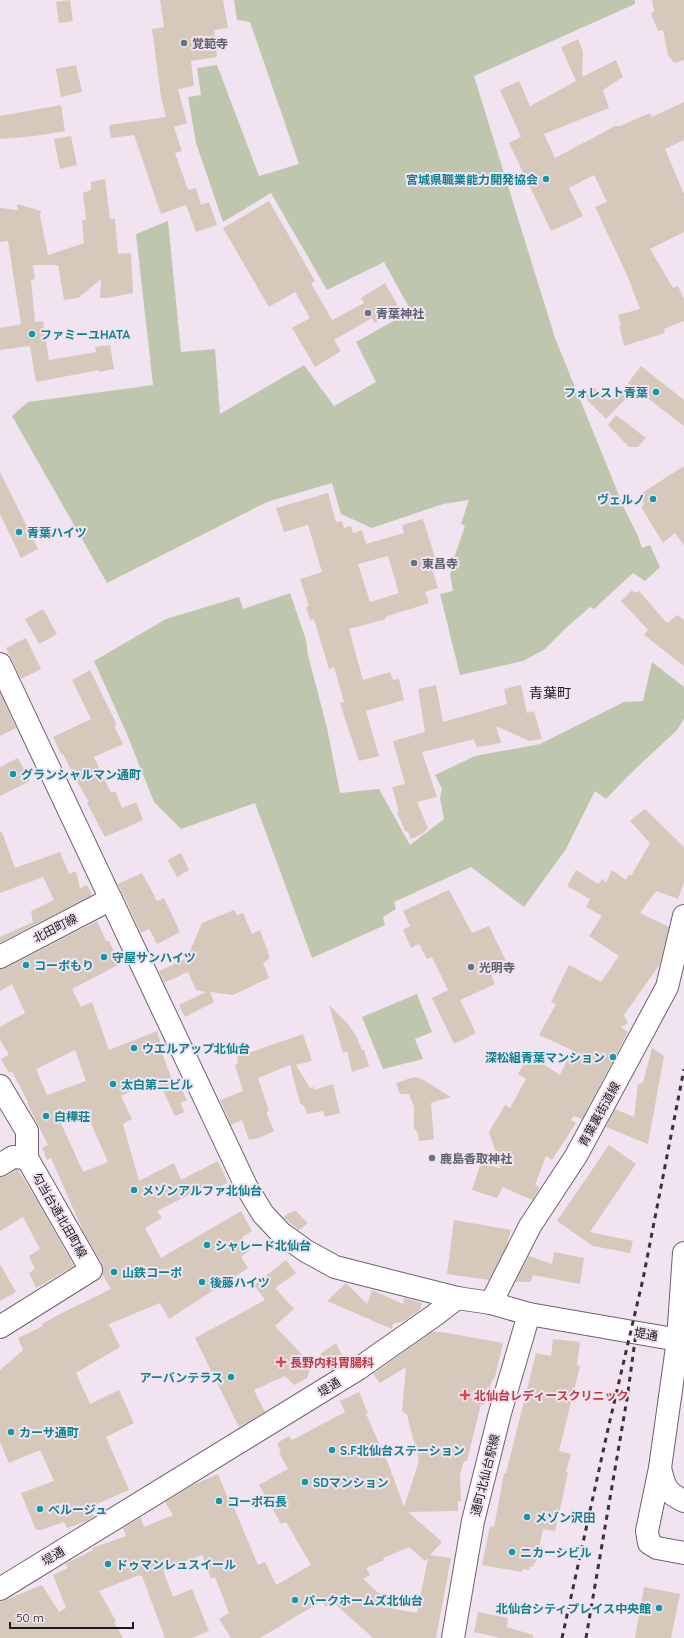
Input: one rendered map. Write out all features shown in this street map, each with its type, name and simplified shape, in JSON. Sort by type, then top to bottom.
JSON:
[{"type":"street","points":[[0,664],[246,1186],[263,1214],[281,1233],[306,1251],[335,1267],[457,1298]]},
{"type":"street","name":"北田町線","points":[[0,956],[111,900]]},
{"type":"street","name":"青葉裏街道線","points":[[491,1303],[530,1226],[576,1156],[667,987],[684,916]]},
{"type":"street","name":"勾当台通北田町線","points":[[0,1086],[27,1131],[27,1158],[91,1270],[0,1327]]},
{"type":"street","points":[[0,1165],[13,1157],[27,1158]]},
{"type":"street","points":[[684,1253],[681,1341],[660,1468],[647,1531],[649,1542],[657,1548],[684,1553]]},
{"type":"street","name":"堤通","points":[[0,1589],[358,1369],[457,1298],[491,1303],[529,1314],[681,1341]]},
{"type":"street","name":"通町北仙台駅線","points":[[453,1638],[473,1521],[500,1414],[529,1314]]},
{"type":"street","points":[[660,1468],[664,1485],[671,1495],[684,1501]]},
{"type":"green space","points":[[234,0],[635,0],[635,4],[474,76],[555,338],[642,548],[650,545],[660,567],[645,581],[633,573],[594,609],[590,607],[545,649],[523,661],[460,675],[440,594],[453,591],[450,575],[465,526],[461,524],[469,500],[443,504],[372,528],[341,514],[332,483],[267,502],[107,583],[12,416],[28,402],[153,385],[136,234],[168,221],[181,352],[215,349],[220,414],[304,365],[334,406],[376,382],[356,342],[411,311],[384,262],[327,290],[271,193],[223,222],[196,143],[188,97],[201,95],[197,68],[217,65],[259,176],[299,164],[250,22],[237,20]]},
{"type":"green space","points":[[290,593],[306,640],[308,655],[327,728],[340,793],[379,789],[410,845],[444,819],[440,798],[442,789],[435,775],[475,756],[540,744],[624,702],[643,701],[652,662],[684,687],[684,719],[677,730],[630,774],[606,799],[595,791],[566,849],[524,907],[471,867],[394,902],[396,909],[383,917],[385,925],[312,958],[255,803],[181,829],[154,802],[126,732],[94,661],[166,619],[239,597],[243,609]]},
{"type":"green space","points":[[417,994],[432,1032],[415,1039],[423,1059],[383,1069],[362,1017]]},
{"type":"building","points":[[70,0],[73,21],[59,23],[56,2]]},
{"type":"building","points":[[160,0],[223,0],[228,28],[214,30],[217,57],[191,61],[194,86],[178,89],[187,123],[174,127],[182,151],[175,153],[188,190],[196,188],[201,205],[209,202],[217,225],[196,232],[186,205],[161,214],[134,135],[111,138],[109,125],[166,117],[161,97],[152,29],[164,27]]},
{"type":"building","points":[[652,0],[684,0],[684,60],[674,63],[668,55],[663,30],[658,31],[651,14],[654,11]]},
{"type":"building","points":[[578,39],[583,51],[582,77],[616,60],[623,77],[603,90],[609,108],[544,134],[555,158],[615,126],[620,126],[650,113],[652,117],[684,102],[684,140],[665,149],[684,194],[684,232],[650,249],[673,288],[678,286],[684,299],[684,321],[664,329],[665,333],[624,346],[618,315],[640,309],[627,275],[595,207],[607,202],[594,175],[569,188],[583,216],[551,231],[509,143],[521,137],[500,90],[519,81],[530,106],[576,81],[561,47]]},
{"type":"building","points":[[76,65],[82,92],[61,97],[56,69]]},
{"type":"building","points":[[61,105],[65,131],[35,136],[0,139],[0,116]]},
{"type":"building","points":[[71,136],[77,165],[60,169],[54,139]]},
{"type":"building","points":[[105,179],[110,219],[115,219],[118,254],[131,253],[133,293],[100,298],[101,279],[78,298],[64,300],[58,265],[33,265],[35,279],[31,280],[35,322],[43,321],[49,360],[96,352],[95,347],[110,345],[114,369],[99,372],[99,370],[36,382],[30,346],[0,350],[0,328],[21,324],[8,241],[0,242],[0,208],[18,210],[17,204],[41,211],[40,216],[48,255],[84,243],[82,220],[86,220],[83,193],[91,190],[91,182]]},
{"type":"building","points":[[269,201],[315,281],[311,283],[332,320],[364,303],[361,298],[385,283],[399,308],[375,323],[372,318],[334,340],[341,351],[315,367],[292,328],[310,318],[295,292],[269,307],[223,228]]},
{"type":"building","name":"フォレスト青葉","points":[[641,366],[684,400],[684,426],[628,383]]},
{"type":"building","points":[[595,388],[608,401],[633,388],[634,390],[606,419],[588,401],[586,396]]},
{"type":"building","points":[[616,415],[646,438],[638,447],[629,447],[608,425]]},
{"type":"building","points":[[684,466],[684,545],[675,533],[663,543],[641,507],[644,504],[639,495]]},
{"type":"building","name":"青葉ハイツ","points":[[0,472],[38,549],[21,558],[0,514]]},
{"type":"building","name":"東昌寺","points":[[328,493],[336,522],[342,521],[344,528],[351,526],[353,533],[362,530],[366,544],[404,533],[402,525],[423,519],[438,567],[432,569],[438,588],[425,592],[429,603],[385,617],[386,619],[349,629],[363,680],[390,672],[393,680],[399,679],[404,700],[366,711],[379,756],[359,761],[340,703],[344,702],[334,667],[329,669],[314,619],[310,620],[306,607],[309,606],[300,579],[322,572],[308,525],[284,532],[276,508]],"holes":[[[388,556],[399,593],[370,602],[358,564]]]},
{"type":"building","points":[[632,590],[635,593],[639,591],[667,623],[677,615],[684,620],[684,666],[644,635],[648,630],[621,601]]},
{"type":"building","points":[[43,609],[57,634],[39,644],[25,619]]},
{"type":"building","points":[[26,638],[41,669],[21,679],[6,648]]},
{"type":"building","points":[[90,670],[117,725],[114,726],[123,744],[94,757],[111,793],[115,791],[122,808],[136,802],[143,820],[105,837],[87,803],[89,802],[63,754],[61,754],[53,737],[91,719],[72,680]]},
{"type":"building","points":[[436,685],[443,722],[507,704],[504,689],[521,685],[527,713],[534,711],[542,739],[529,741],[496,726],[501,743],[477,747],[474,739],[422,752],[437,797],[417,802],[428,828],[422,834],[411,839],[408,832],[405,831],[397,812],[399,812],[392,787],[405,784],[393,741],[425,732],[418,689]]},
{"type":"building","points":[[0,693],[16,728],[0,736]]},
{"type":"building","name":"グランシャルマン通町","points":[[18,758],[30,781],[0,796],[0,767]]},
{"type":"building","points":[[645,809],[684,847],[684,882],[678,899],[656,891],[640,913],[669,927],[660,964],[624,1015],[628,1023],[621,1027],[628,1032],[582,1119],[574,1116],[571,1120],[576,1123],[552,1160],[546,1156],[535,1185],[540,1187],[532,1200],[503,1187],[497,1198],[472,1190],[481,1162],[501,1169],[489,1132],[505,1105],[510,1108],[526,1079],[518,1074],[529,1055],[560,1075],[572,1050],[539,1035],[556,1004],[551,1002],[569,965],[601,982],[619,956],[589,936],[602,916],[586,907],[590,899],[567,886],[576,870],[598,884],[602,879],[606,882],[612,870],[626,880],[629,874],[631,876],[650,843],[630,821]]},
{"type":"building","points":[[0,832],[2,832],[15,868],[60,852],[69,874],[76,871],[80,888],[87,885],[92,895],[0,943],[0,937],[33,922],[31,911],[54,900],[43,877],[0,893]]},
{"type":"building","points":[[181,853],[189,870],[177,877],[168,860]]},
{"type":"building","points":[[142,873],[157,901],[164,898],[180,932],[157,944],[149,929],[141,933],[118,884]]},
{"type":"building","name":"光明寺","points":[[449,890],[472,933],[489,926],[508,965],[491,974],[495,984],[460,1000],[476,1033],[454,1044],[432,998],[448,990],[432,957],[427,959],[419,944],[411,948],[403,930],[410,926],[403,911]]},
{"type":"building","points":[[234,910],[237,915],[243,913],[252,934],[260,930],[270,958],[263,963],[269,978],[233,995],[210,992],[214,1002],[185,1017],[179,1005],[206,992],[196,990],[188,972],[164,983],[159,971],[187,958],[202,923]]},
{"type":"building","points":[[97,921],[106,941],[109,941],[120,964],[72,989],[81,1007],[92,1002],[109,1050],[157,1031],[161,1044],[159,1045],[175,1088],[180,1086],[187,1100],[181,1103],[184,1112],[175,1116],[158,1080],[121,1096],[132,1119],[123,1124],[139,1181],[174,1163],[181,1180],[218,1161],[228,1183],[214,1189],[212,1183],[157,1211],[162,1218],[145,1228],[161,1258],[241,1211],[252,1231],[242,1237],[250,1250],[241,1257],[248,1268],[169,1319],[160,1303],[109,1324],[120,1347],[76,1373],[90,1404],[119,1390],[134,1423],[106,1437],[129,1490],[90,1507],[94,1516],[87,1521],[67,1528],[64,1522],[41,1530],[36,1530],[21,1493],[54,1481],[40,1450],[9,1463],[0,1442],[0,1370],[23,1350],[18,1338],[43,1326],[42,1324],[58,1315],[111,1289],[102,1274],[102,1264],[84,1233],[51,1158],[47,1160],[42,1148],[48,1145],[27,1103],[28,1102],[12,1071],[9,1073],[1,1059],[9,1055],[0,1040],[0,1027],[25,1013],[12,984],[0,991],[0,969],[6,968]],"holes":[[[75,1050],[86,1081],[47,1095],[36,1069]],[[85,1110],[108,1162],[83,1172],[60,1121]]]},
{"type":"building","points":[[329,1005],[348,1024],[356,1036],[362,1050],[364,1050],[369,1066],[352,1072],[347,1051],[343,1053]]},
{"type":"building","points":[[303,1034],[312,1061],[296,1065],[310,1088],[314,1087],[314,1090],[333,1084],[340,1113],[325,1117],[323,1111],[307,1114],[304,1106],[300,1103],[290,1065],[258,1078],[269,1111],[266,1112],[274,1131],[259,1138],[249,1140],[242,1120],[231,1125],[220,1100],[243,1091],[235,1065],[238,1064],[237,1057]]},
{"type":"building","points":[[652,1048],[664,1056],[648,1144],[606,1127],[615,1109],[634,1117],[638,1084],[643,1083]]},
{"type":"building","points":[[414,1077],[422,1079],[451,1097],[431,1103],[434,1139],[419,1141],[418,1134],[414,1128],[414,1107],[409,1094],[400,1094],[396,1083]]},
{"type":"building","points":[[609,1145],[636,1164],[590,1232],[633,1241],[630,1253],[593,1246],[557,1221]]},
{"type":"building","points":[[18,1170],[38,1202],[74,1266],[36,1288],[29,1273],[35,1269],[29,1256],[40,1249],[23,1217],[0,1231],[0,1177],[7,1176]]},
{"type":"building","points":[[296,1211],[308,1223],[299,1230],[283,1217]]},
{"type":"building","points":[[454,1220],[511,1230],[506,1247],[489,1280],[447,1274]]},
{"type":"building","points":[[554,1252],[584,1258],[580,1284],[533,1275],[531,1282],[515,1282],[529,1256],[552,1264]]},
{"type":"building","points":[[286,1260],[296,1273],[275,1288],[294,1309],[275,1326],[312,1365],[307,1378],[294,1385],[285,1376],[254,1390],[265,1412],[239,1427],[195,1338],[265,1300],[254,1285]]},
{"type":"building","points":[[0,1264],[16,1292],[0,1301]]},
{"type":"building","points":[[346,1283],[367,1304],[372,1290],[403,1304],[404,1298],[422,1303],[420,1310],[404,1321],[393,1324],[392,1329],[327,1301]]},
{"type":"building","points":[[432,1332],[442,1332],[503,1343],[495,1377],[492,1381],[490,1389],[487,1388],[484,1405],[481,1404],[467,1461],[464,1461],[460,1475],[461,1501],[458,1501],[458,1511],[408,1512],[442,1542],[430,1555],[451,1558],[436,1638],[373,1638],[334,1603],[326,1607],[322,1601],[260,1638],[231,1638],[219,1619],[229,1613],[215,1577],[211,1579],[202,1555],[163,1570],[173,1597],[192,1589],[209,1631],[192,1638],[165,1638],[142,1576],[139,1575],[99,1591],[116,1621],[114,1622],[123,1638],[0,1638],[0,1602],[42,1585],[59,1612],[66,1608],[53,1575],[68,1568],[65,1564],[93,1550],[92,1548],[126,1536],[123,1528],[138,1519],[141,1518],[144,1527],[173,1515],[165,1502],[193,1485],[218,1474],[228,1498],[230,1498],[258,1565],[265,1562],[276,1585],[311,1565],[286,1522],[281,1524],[259,1485],[288,1469],[279,1453],[281,1452],[277,1443],[289,1436],[292,1440],[345,1412],[340,1401],[359,1392],[368,1413],[366,1414],[388,1463],[404,1507],[419,1461],[407,1415],[402,1411],[406,1367],[380,1383],[373,1374]],"holes":[[[409,1547],[425,1561],[428,1558],[417,1613],[378,1606],[384,1598],[363,1579],[370,1575],[366,1568],[384,1560],[383,1558]]]},
{"type":"building","points":[[553,1339],[580,1342],[577,1365],[580,1366],[559,1451],[571,1454],[566,1472],[568,1473],[555,1531],[543,1529],[536,1563],[534,1562],[533,1567],[530,1566],[529,1570],[523,1569],[522,1572],[482,1565],[490,1526],[494,1527],[504,1473],[506,1473],[536,1353],[551,1356]]},
{"type":"building","points":[[336,1343],[345,1362],[331,1371],[320,1354]]},
{"type":"building","name":"北仙台シティプレイス中央館","points":[[644,1587],[680,1594],[671,1638],[635,1638]]},
{"type":"building","points":[[478,1612],[508,1618],[507,1627],[533,1635],[533,1638],[500,1638],[474,1632]]},
{"type":"railway","points":[[562,1638],[643,1279],[684,1069]]},
{"type":"railway","points":[[586,1638],[627,1399],[637,1326]]},
{"type":"place","name":"覚範寺","points":[[184,43]]},
{"type":"place","name":"宮城県職業能力開発協会","points":[[546,179]]},
{"type":"place","name":"青葉神社","points":[[368,313]]},
{"type":"place","name":"ファミーユHATA","points":[[32,334]]},
{"type":"place","name":"フォレスト青葉","points":[[656,392]]},
{"type":"place","name":"ヴェルノ","points":[[653,499]]},
{"type":"place","name":"青葉ハイツ","points":[[19,532]]},
{"type":"place","name":"東昌寺","points":[[414,563]]},
{"type":"place","name":"グランシャルマン通町","points":[[13,774]]},
{"type":"place","name":"守屋サンハイツ","points":[[104,957]]},
{"type":"place","name":"コーポもり","points":[[26,965]]},
{"type":"place","name":"光明寺","points":[[471,967]]},
{"type":"place","name":"ウエルアップ北仙台","points":[[134,1048]]},
{"type":"place","name":"深松組青葉マンション","points":[[613,1057]]},
{"type":"place","name":"太白第二ビル","points":[[113,1084]]},
{"type":"place","name":"白樺荘","points":[[46,1116]]},
{"type":"place","name":"鹿島香取神社","points":[[432,1158]]},
{"type":"place","name":"メゾンアルファ北仙台","points":[[134,1190]]},
{"type":"place","name":"シャレード北仙台","points":[[207,1245]]},
{"type":"place","name":"山鉄コーポ","points":[[114,1272]]},
{"type":"place","name":"後藤ハイツ","points":[[202,1282]]},
{"type":"place","name":"長野内科胃腸科","points":[[281,1362]]},
{"type":"place","name":"アーバンテラス","points":[[231,1377]]},
{"type":"place","name":"北仙台レディースクリニック","points":[[465,1395]]},
{"type":"place","name":"カーサ通町","points":[[11,1432]]},
{"type":"place","name":"S.F北仙台ステーション","points":[[332,1450]]},
{"type":"place","name":"SDマンション","points":[[305,1482]]},
{"type":"place","name":"コーポ石長","points":[[219,1501]]},
{"type":"place","name":"ベルージュ","points":[[40,1509]]},
{"type":"place","name":"メゾン沢田","points":[[527,1517]]},
{"type":"place","name":"ニカーシビル","points":[[512,1552]]},
{"type":"place","name":"ドゥマンレュスイール","points":[[108,1564]]},
{"type":"place","name":"パークホームズ北仙台","points":[[295,1600]]},
{"type":"place","name":"北仙台シティプレイス中央館","points":[[659,1608]]},
{"type":"district","name":"青葉町","points":[[550,693]]}]
